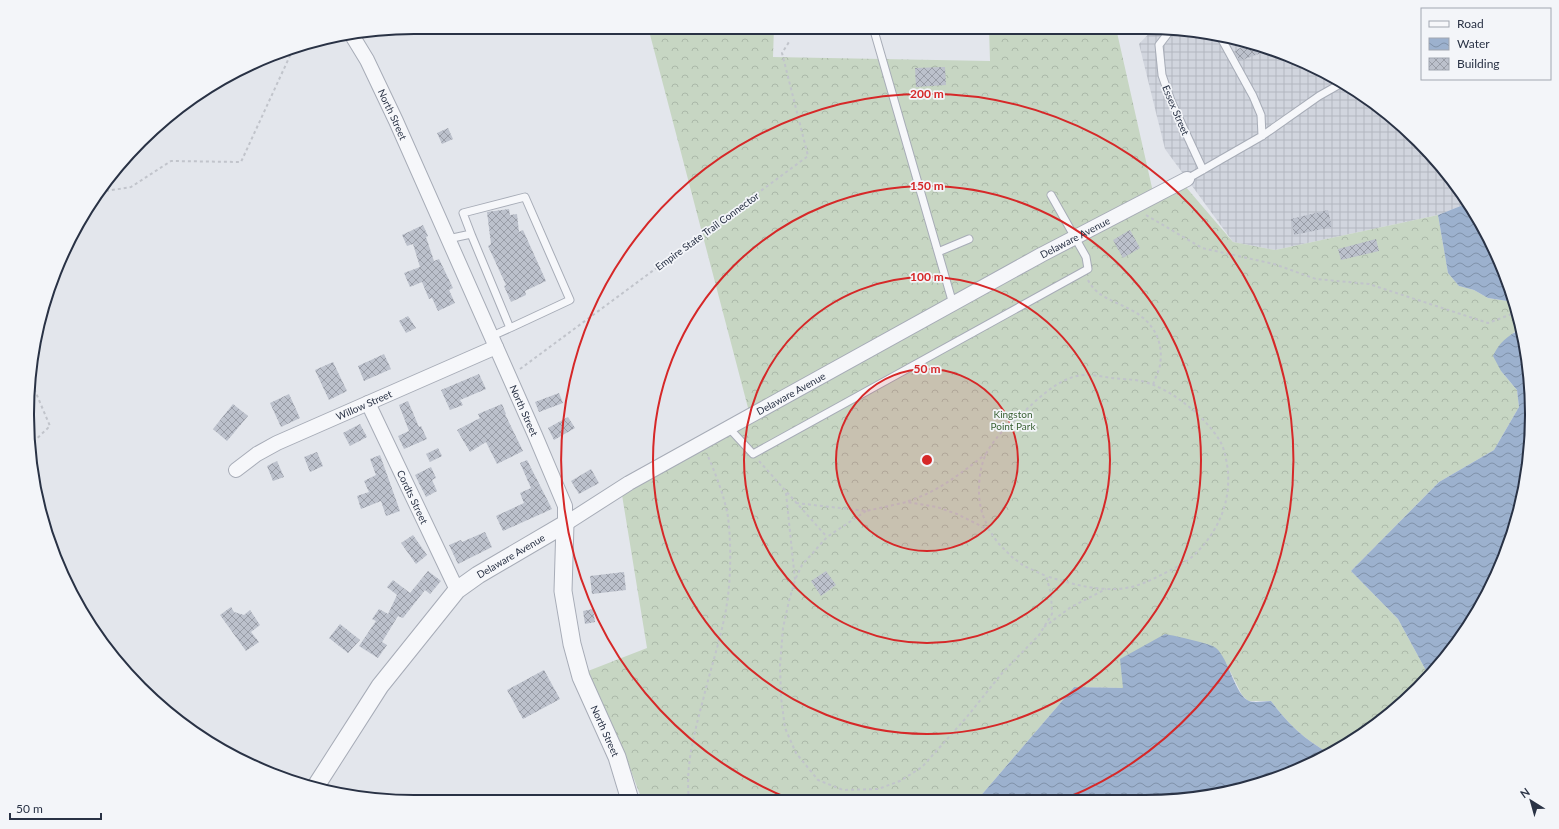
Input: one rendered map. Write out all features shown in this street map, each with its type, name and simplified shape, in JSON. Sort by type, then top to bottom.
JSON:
[{"type":"street","name":"North Street","points":[[354,39],[367,60],[396,121],[565,506],[563,591],[572,644],[582,677],[617,757],[628,795]]},
{"type":"street","name":"Delaware Avenue","points":[[318,783],[380,686],[457,590],[478,575],[565,524],[629,483],[1074,238],[1133,207],[1142,204],[1187,179]]},
{"type":"street","name":"Willow Street","points":[[236,470],[257,454],[277,443],[368,403],[494,342]]},
{"type":"street","name":"Cordts Street","points":[[368,403],[457,590]]},
{"type":"lane","points":[[876,34],[953,304]]},
{"type":"lane","name":"Essex Street","points":[[1167,35],[1159,45],[1162,75],[1171,101],[1203,170]]},
{"type":"lane","points":[[1223,42],[1256,102],[1261,115],[1262,136]]},
{"type":"lane","name":"Delaware Avenue","points":[[1187,179],[1262,136],[1319,96],[1337,86]]},
{"type":"lane","points":[[728,428],[753,454],[1088,269],[1086,257],[1051,195]]},
{"type":"lane","points":[[494,342],[510,328],[570,300],[525,197],[463,213],[510,328]]},
{"type":"lane","points":[[448,239],[471,234]]},
{"type":"lane","points":[[938,252],[969,239]]},
{"type":"path","name":"Empire State Trail Connector","points":[[509,377],[808,156],[782,53],[789,42]]},
{"type":"path","points":[[107,191],[131,187],[171,161],[241,162],[291,55]]},
{"type":"path","points":[[1133,207],[1202,248],[1274,264],[1316,279],[1369,284],[1416,298],[1488,323],[1511,314]]},
{"type":"path","points":[[1088,269],[1088,280],[1095,290],[1114,302],[1132,310],[1148,322],[1157,335],[1161,350],[1160,365],[1153,385]]},
{"type":"path","points":[[796,503],[866,511],[907,502],[924,496],[946,484],[986,454],[1007,426],[1063,381],[1075,376],[1091,375],[1142,381],[1153,385],[1177,398],[1203,420],[1220,442],[1226,460],[1228,482],[1227,502],[1216,527],[1208,539],[1193,556],[1175,568],[1148,582],[1126,588],[1107,589],[1086,586],[1046,576],[1024,566],[1012,557],[998,543],[989,530],[980,508],[979,481],[986,454]]},
{"type":"path","points":[[35,391],[50,426],[35,440]]},
{"type":"path","points":[[689,795],[688,765],[692,740],[724,618],[728,596],[730,550],[728,516],[715,472],[704,448]]},
{"type":"path","points":[[753,454],[827,537]]},
{"type":"path","points":[[786,492],[794,580]]},
{"type":"path","points":[[907,502],[936,507],[957,514],[989,530]]},
{"type":"path","points":[[866,511],[827,537],[802,565],[794,580],[783,628],[780,666],[781,697],[785,728],[796,753],[818,780],[843,790],[878,789],[900,781],[922,767],[966,718],[1003,672],[1039,635],[1052,614],[1051,593],[1046,576]]},
{"type":"path","points":[[1043,628],[1071,607],[1107,589]]},
{"type":"shaded area","points":[[1148,34],[1194,37],[1219,41],[1267,54],[1313,73],[1356,98],[1395,128],[1414,145],[1431,164],[1462,205],[1438,215],[1275,250],[1233,242],[1165,149],[1139,44]]},
{"type":"green space","name":"Kingston Point Park","points":[[650,34],[774,34],[773,57],[990,61],[989,34],[1117,34],[1155,201],[1185,186],[1233,242],[1275,250],[1438,215],[1448,273],[1459,286],[1474,290],[1488,298],[1508,301],[1516,331],[1514,332],[1501,371],[1517,390],[1519,407],[1494,450],[1439,482],[1351,571],[1398,619],[1426,671],[1395,701],[1356,731],[1324,750],[1297,730],[1283,717],[1271,701],[1248,701],[1242,695],[1226,663],[1123,688],[1074,687],[981,795],[640,795],[620,742],[588,671],[647,648],[622,495],[752,423]]},
{"type":"water","points":[[1462,205],[1486,246],[1508,301],[1488,298],[1474,290],[1459,286],[1448,273],[1438,215]]},
{"type":"water","points":[[1516,332],[1518,340],[1522,365],[1525,414],[1522,464],[1512,513],[1496,560],[1474,605],[1461,626],[1426,671],[1398,619],[1351,571],[1439,482],[1494,450],[1519,407],[1517,390],[1501,371],[1493,356],[1504,340]]},
{"type":"water","points":[[1165,634],[1212,646],[1221,653],[1240,692],[1244,697],[1251,702],[1271,701],[1283,717],[1297,730],[1324,750],[1267,775],[1219,788],[1194,792],[1144,795],[981,795],[1074,687],[1123,688],[1120,659]]},
{"type":"building","points":[[1243,47],[1262,53],[1239,61],[1235,50]]},
{"type":"building","points":[[945,67],[946,85],[916,87],[915,68]]},
{"type":"building","points":[[448,128],[453,139],[442,144],[437,133]]},
{"type":"building","points":[[509,209],[510,215],[517,214],[519,232],[523,230],[546,281],[525,291],[526,295],[511,302],[504,286],[506,285],[488,246],[491,244],[487,212]]},
{"type":"building","points":[[1328,210],[1332,227],[1294,235],[1291,219]]},
{"type":"building","points":[[423,225],[428,236],[426,237],[434,261],[439,259],[453,288],[449,290],[455,303],[438,311],[432,298],[429,299],[422,282],[410,287],[404,273],[420,267],[413,244],[407,246],[402,235]]},
{"type":"building","points":[[1130,230],[1140,248],[1123,258],[1113,240]]},
{"type":"building","points":[[1376,239],[1379,251],[1341,260],[1338,249]]},
{"type":"building","points":[[408,316],[416,328],[406,333],[399,321]]},
{"type":"building","points":[[384,354],[391,369],[364,381],[358,366]]},
{"type":"building","points":[[333,362],[347,391],[329,400],[315,370]]},
{"type":"building","points":[[479,374],[486,389],[460,400],[463,405],[450,410],[441,390]]},
{"type":"building","points":[[559,393],[563,403],[539,412],[535,402]]},
{"type":"building","points":[[289,394],[300,418],[281,427],[270,403]]},
{"type":"building","points":[[408,401],[419,427],[421,426],[427,439],[404,449],[398,436],[409,431],[399,405]]},
{"type":"building","points":[[233,404],[248,416],[227,441],[213,429]]},
{"type":"building","points":[[502,404],[505,414],[523,451],[497,464],[486,442],[470,452],[457,430],[480,418],[478,414]]},
{"type":"building","points":[[568,417],[575,428],[554,440],[548,428]]},
{"type":"building","points":[[360,424],[367,437],[350,446],[343,433]]},
{"type":"building","points":[[438,448],[442,456],[430,462],[426,454]]},
{"type":"building","points":[[317,452],[323,466],[310,472],[304,457]]},
{"type":"building","points":[[380,455],[400,511],[386,516],[381,501],[361,509],[357,496],[369,492],[364,481],[376,475],[370,459]]},
{"type":"building","points":[[527,460],[552,509],[503,531],[496,516],[524,503],[520,493],[531,488],[520,463]]},
{"type":"building","points":[[277,461],[284,477],[273,481],[267,466]]},
{"type":"building","points":[[431,467],[436,478],[432,480],[437,491],[426,497],[415,475]]},
{"type":"building","points":[[591,469],[599,483],[579,494],[571,481]]},
{"type":"building","points":[[485,532],[492,547],[458,564],[449,545],[461,540],[462,542]]},
{"type":"building","points":[[413,535],[427,555],[416,564],[401,543]]},
{"type":"building","points":[[428,571],[441,581],[430,594],[425,590],[403,618],[398,616],[382,642],[387,645],[378,658],[359,646],[376,621],[372,619],[379,609],[388,614],[397,595],[387,587],[393,580],[410,593]]},
{"type":"building","points":[[826,571],[836,585],[821,596],[811,581]]},
{"type":"building","points":[[624,572],[626,590],[592,594],[590,576]]},
{"type":"building","points":[[231,607],[234,612],[244,615],[250,610],[260,625],[251,632],[259,642],[246,651],[220,615]]},
{"type":"building","points":[[593,609],[595,622],[585,624],[583,611]]},
{"type":"building","points":[[340,624],[360,640],[348,653],[329,638]]},
{"type":"building","points":[[544,670],[560,699],[523,719],[507,690]]}]
